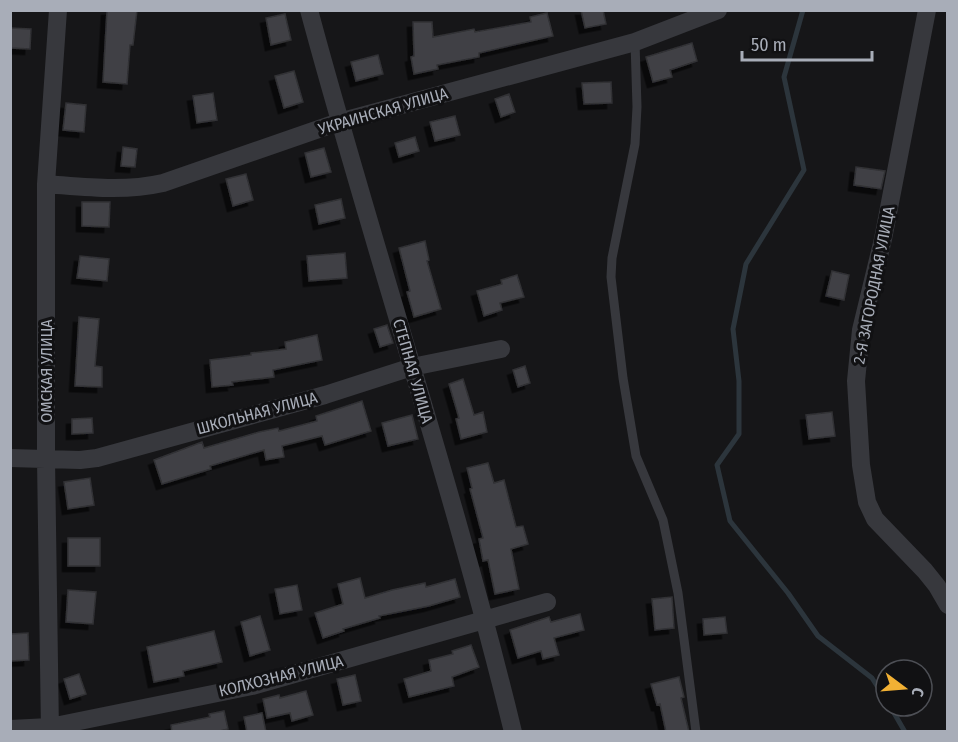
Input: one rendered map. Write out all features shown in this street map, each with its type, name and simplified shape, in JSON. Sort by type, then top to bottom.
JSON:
[{"type":"street","name":"ОМСКАЯ УЛИЦА","points":[[50,729],[46,459],[46,184],[58,10]]},
{"type":"street","name":"СТЕПНАЯ УЛИЦА","points":[[309,10],[339,122],[486,619],[513,732]]},
{"type":"street","name":"УКРАИНСКАЯ УЛИЦА","points":[[46,184],[114,189],[142,188],[163,183],[339,122],[635,42],[718,10]]},
{"type":"street","name":"2-Я ЗАГОРОДНАЯ УЛИЦА","points":[[927,10],[883,239],[861,330],[856,381],[861,465],[867,502],[875,519],[938,586],[948,605]]},
{"type":"street","name":"ШКОЛЬНАЯ УЛИЦА","points":[[10,458],[80,460],[117,453],[325,395],[412,367],[501,350]]},
{"type":"street","name":"КОЛХОЗНАЯ УЛИЦА","points":[[10,729],[50,729],[252,686],[547,602]]},
{"type":"lane","points":[[635,42],[638,107],[636,136],[613,248],[611,277],[623,378],[636,456],[663,520],[678,593],[696,732]]},
{"type":"building","points":[[107,10],[137,10],[133,45],[130,45],[127,84],[103,82]]},
{"type":"building","points":[[581,10],[603,10],[606,24],[585,28]]},
{"type":"building","points":[[547,13],[553,36],[479,53],[479,57],[437,65],[438,69],[414,74],[411,57],[414,56],[413,22],[432,22],[433,37],[531,22],[530,17]]},
{"type":"building","points":[[285,14],[291,40],[271,45],[266,18]]},
{"type":"building","points":[[10,28],[31,29],[30,49],[10,48]]},
{"type":"building","points":[[692,43],[697,61],[670,70],[672,77],[653,82],[646,57]]},
{"type":"building","points":[[378,55],[383,74],[356,81],[351,62]]},
{"type":"building","points":[[294,71],[303,102],[284,108],[275,76]]},
{"type":"building","points":[[611,82],[612,103],[584,104],[582,83]]},
{"type":"building","points":[[213,93],[217,120],[197,123],[193,96]]},
{"type":"building","points":[[509,94],[515,112],[501,117],[495,99]]},
{"type":"building","points":[[66,103],[86,105],[84,132],[63,130]]},
{"type":"building","points":[[455,116],[460,135],[435,141],[430,122]]},
{"type":"building","points":[[415,137],[419,151],[399,157],[395,143]]},
{"type":"building","points":[[123,147],[137,149],[135,167],[121,166]]},
{"type":"building","points":[[324,148],[331,172],[311,177],[305,153]]},
{"type":"building","points":[[856,167],[885,171],[881,189],[854,185]]},
{"type":"building","points":[[246,174],[253,200],[233,206],[226,179]]},
{"type":"building","points":[[341,199],[345,218],[319,224],[315,205]]},
{"type":"building","points":[[82,202],[110,202],[109,227],[82,226]]},
{"type":"building","points":[[425,241],[429,260],[427,261],[441,309],[414,317],[399,248]]},
{"type":"building","points":[[345,253],[347,278],[309,281],[307,256]]},
{"type":"building","points":[[80,256],[109,259],[107,281],[77,278]]},
{"type":"building","points":[[832,271],[849,275],[844,300],[826,296]]},
{"type":"building","points":[[517,275],[524,297],[500,303],[502,310],[484,316],[477,291],[502,284],[501,280]]},
{"type":"building","points":[[79,317],[99,319],[95,366],[102,367],[102,387],[75,386]]},
{"type":"building","points":[[387,325],[393,343],[380,347],[374,329]]},
{"type":"building","points":[[317,335],[322,360],[273,370],[274,377],[212,387],[210,360],[286,349],[285,342]]},
{"type":"building","points":[[525,366],[530,383],[518,387],[513,370]]},
{"type":"building","points":[[463,379],[474,415],[483,412],[487,432],[461,439],[456,419],[459,418],[449,384]]},
{"type":"building","points":[[362,401],[371,431],[325,445],[322,436],[282,446],[284,457],[266,460],[264,450],[210,466],[211,469],[162,484],[154,460],[202,442],[204,448],[259,432],[278,428],[279,431],[317,421],[316,416]]},
{"type":"building","points":[[832,412],[835,436],[809,439],[806,415]]},
{"type":"building","points":[[412,415],[418,439],[388,446],[382,423]]},
{"type":"building","points":[[92,418],[93,433],[72,434],[72,419]]},
{"type":"building","points":[[488,463],[494,483],[504,480],[516,527],[523,526],[528,544],[511,549],[519,589],[495,594],[488,560],[483,561],[479,539],[483,538],[467,468]]},
{"type":"building","points":[[90,478],[94,505],[68,509],[64,482]]},
{"type":"building","points":[[68,538],[100,538],[100,566],[68,566]]},
{"type":"building","points":[[360,578],[365,598],[425,583],[426,587],[455,579],[460,597],[379,616],[380,618],[343,629],[344,631],[323,638],[315,613],[343,604],[338,584]]},
{"type":"building","points":[[297,585],[302,610],[280,614],[275,589]]},
{"type":"building","points":[[68,590],[96,592],[93,624],[66,622]]},
{"type":"building","points":[[672,597],[674,628],[655,630],[652,599]]},
{"type":"building","points":[[580,614],[584,630],[554,638],[559,655],[543,659],[541,651],[518,658],[510,630],[549,617],[551,622]]},
{"type":"building","points":[[260,616],[270,650],[250,656],[241,622]]},
{"type":"building","points":[[725,617],[727,633],[704,635],[703,619]]},
{"type":"building","points":[[214,631],[222,662],[183,671],[184,676],[154,682],[147,647]]},
{"type":"building","points":[[28,633],[29,660],[10,661],[10,634]]},
{"type":"building","points":[[471,645],[479,667],[452,677],[454,686],[409,697],[404,679],[431,671],[429,660],[453,654],[452,651]]},
{"type":"building","points":[[79,674],[86,694],[70,699],[64,679]]},
{"type":"building","points":[[355,675],[361,701],[343,705],[337,679]]},
{"type":"building","points":[[679,677],[689,732],[666,732],[660,704],[657,705],[651,684]]},
{"type":"building","points":[[306,691],[313,715],[292,721],[290,713],[267,718],[263,699],[279,695],[280,698]]},
{"type":"building","points":[[224,711],[228,729],[215,732],[172,732],[171,725],[210,717],[209,714]]},
{"type":"building","points":[[262,713],[266,732],[247,732],[244,717]]},
{"type":"waterway","points":[[803,10],[784,77],[804,170],[746,264],[733,329],[739,381],[739,434],[717,465],[730,521],[788,593],[818,636],[874,681]]},
{"type":"waterway","points":[[897,718],[905,732]]}]
